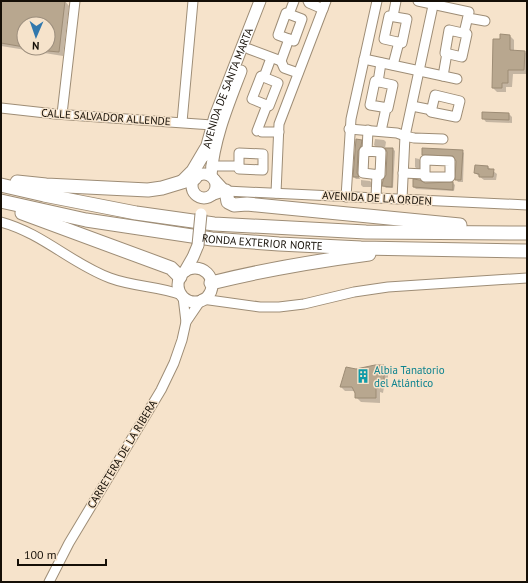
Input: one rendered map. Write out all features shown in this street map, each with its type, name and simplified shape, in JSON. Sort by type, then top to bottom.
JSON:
[{"type":"highway","points":[[1,179],[46,185],[148,190],[162,188],[191,179],[193,171],[206,149]]},
{"type":"highway","name":"RONDA EXTERIOR NORTE","points":[[1,185],[129,212],[214,224],[366,232],[527,233]]},
{"type":"highway","points":[[226,191],[228,202],[234,205],[247,204],[320,210],[527,233]]},
{"type":"highway","name":"RONDA EXTERIOR NORTE","points":[[1,201],[86,220],[212,239],[279,244],[354,247],[527,251]]},
{"type":"highway","points":[[1,207],[171,268],[181,278]]},
{"type":"highway","points":[[206,290],[238,276],[339,258],[371,254],[407,254],[467,250]]},
{"type":"main road","name":"AVENIDA DE SANTA MARTA","points":[[206,149],[212,125],[260,1]]},
{"type":"main road","name":"AVENIDA DE SANTA MARTA","points":[[212,173],[222,119],[268,1]]},
{"type":"main road","points":[[202,211],[216,189],[217,184],[212,173],[201,174],[191,179],[192,188],[198,197],[202,211],[198,245],[194,257],[181,278],[178,289],[183,296],[191,301],[206,290]]},
{"type":"main road","points":[[198,197],[210,197]]},
{"type":"main road","points":[[198,245],[206,290]]},
{"type":"main road","points":[[181,278],[195,268],[206,290]]},
{"type":"street","points":[[62,114],[75,1]]},
{"type":"street","points":[[182,122],[193,1]]},
{"type":"street","points":[[289,14],[302,19],[294,41],[278,35],[286,14],[289,14],[294,1]]},
{"type":"street","points":[[276,194],[279,124],[325,5],[309,3],[308,1]]},
{"type":"street","points":[[346,197],[349,129],[377,1]]},
{"type":"street","points":[[393,16],[396,1]]},
{"type":"street","points":[[418,1],[458,5],[468,14],[485,21]]},
{"type":"street","points":[[402,200],[405,136],[434,3]]},
{"type":"street","points":[[447,53],[462,56],[467,34],[464,33],[468,14]]},
{"type":"street","points":[[389,16],[407,19],[402,43],[398,42],[384,40],[389,16]]},
{"type":"street","points":[[443,76],[449,30],[464,33]]},
{"type":"street","points":[[289,39],[281,61],[284,68],[298,74]]},
{"type":"street","points":[[394,65],[398,42]]},
{"type":"street","points":[[249,49],[281,61]]},
{"type":"street","points":[[264,77],[271,58]]},
{"type":"street","points":[[364,58],[457,79]]},
{"type":"street","points":[[378,82],[381,63]]},
{"type":"street","points":[[267,105],[252,99],[261,76],[278,83],[269,106],[267,105],[259,132],[279,132]]},
{"type":"street","points":[[381,131],[393,85],[375,81],[370,105],[386,108]]},
{"type":"street","points":[[412,106],[432,110]]},
{"type":"street","name":"CALLE SALVADOR ALLENDE","points":[[1,108],[212,125]]},
{"type":"street","points":[[349,129],[397,133],[414,138],[443,139]]},
{"type":"street","points":[[367,151],[381,152],[380,175],[363,174],[364,151],[367,151],[368,130]]},
{"type":"street","points":[[239,153],[263,154],[263,170],[239,169],[239,166],[239,153]]},
{"type":"street","points":[[263,157],[278,157]]},
{"type":"street","points":[[226,191],[212,173],[239,166]]},
{"type":"street","points":[[403,173],[425,174]]},
{"type":"street","points":[[376,198],[377,174]]},
{"type":"street","name":"AVENIDA DE LA ORDEN","points":[[210,197],[226,191],[527,205]]},
{"type":"street","points":[[1,222],[35,236],[87,268],[110,278],[131,284],[163,288],[183,296],[186,322]]},
{"type":"street","points":[[163,288],[181,278]]},
{"type":"street","points":[[186,322],[206,290],[226,302],[260,307],[279,307],[304,304],[354,292],[388,287],[527,278]]},
{"type":"street","name":"CARRETERA DE LA RIBERA","points":[[49,582],[69,543],[161,390],[174,363],[182,340],[186,322]]},
{"type":"building","points":[[1,1],[65,1],[59,52],[56,52],[56,16],[16,16],[16,46],[1,43]]},
{"type":"building","points":[[500,34],[510,35],[510,50],[525,51],[524,70],[508,70],[508,83],[502,83],[502,88],[492,88],[493,39],[500,39]]},
{"type":"building","points":[[482,112],[509,113],[509,120],[482,119]]},
{"type":"building","points":[[356,139],[362,140],[358,151],[357,173],[359,177],[353,177]]},
{"type":"building","points":[[385,148],[393,148],[392,187],[382,186],[386,175],[387,152]]},
{"type":"building","points":[[422,148],[463,150],[461,180],[455,180],[456,161],[453,156],[422,155]]},
{"type":"building","points":[[475,165],[488,166],[488,169],[494,169],[493,177],[479,177],[479,174],[474,173]]},
{"type":"building","points":[[413,179],[420,180],[425,183],[453,182],[453,190],[413,187]]},
{"type":"building","name":"Albia Tanatorio del Atlántico","points":[[375,365],[384,365],[384,382],[379,383],[379,388],[376,388],[376,398],[355,398],[355,393],[352,387],[340,387],[346,367],[356,369]]},
{"type":"place","name":"Albia Tanatorio del Atlántico","points":[[363,376]]}]
